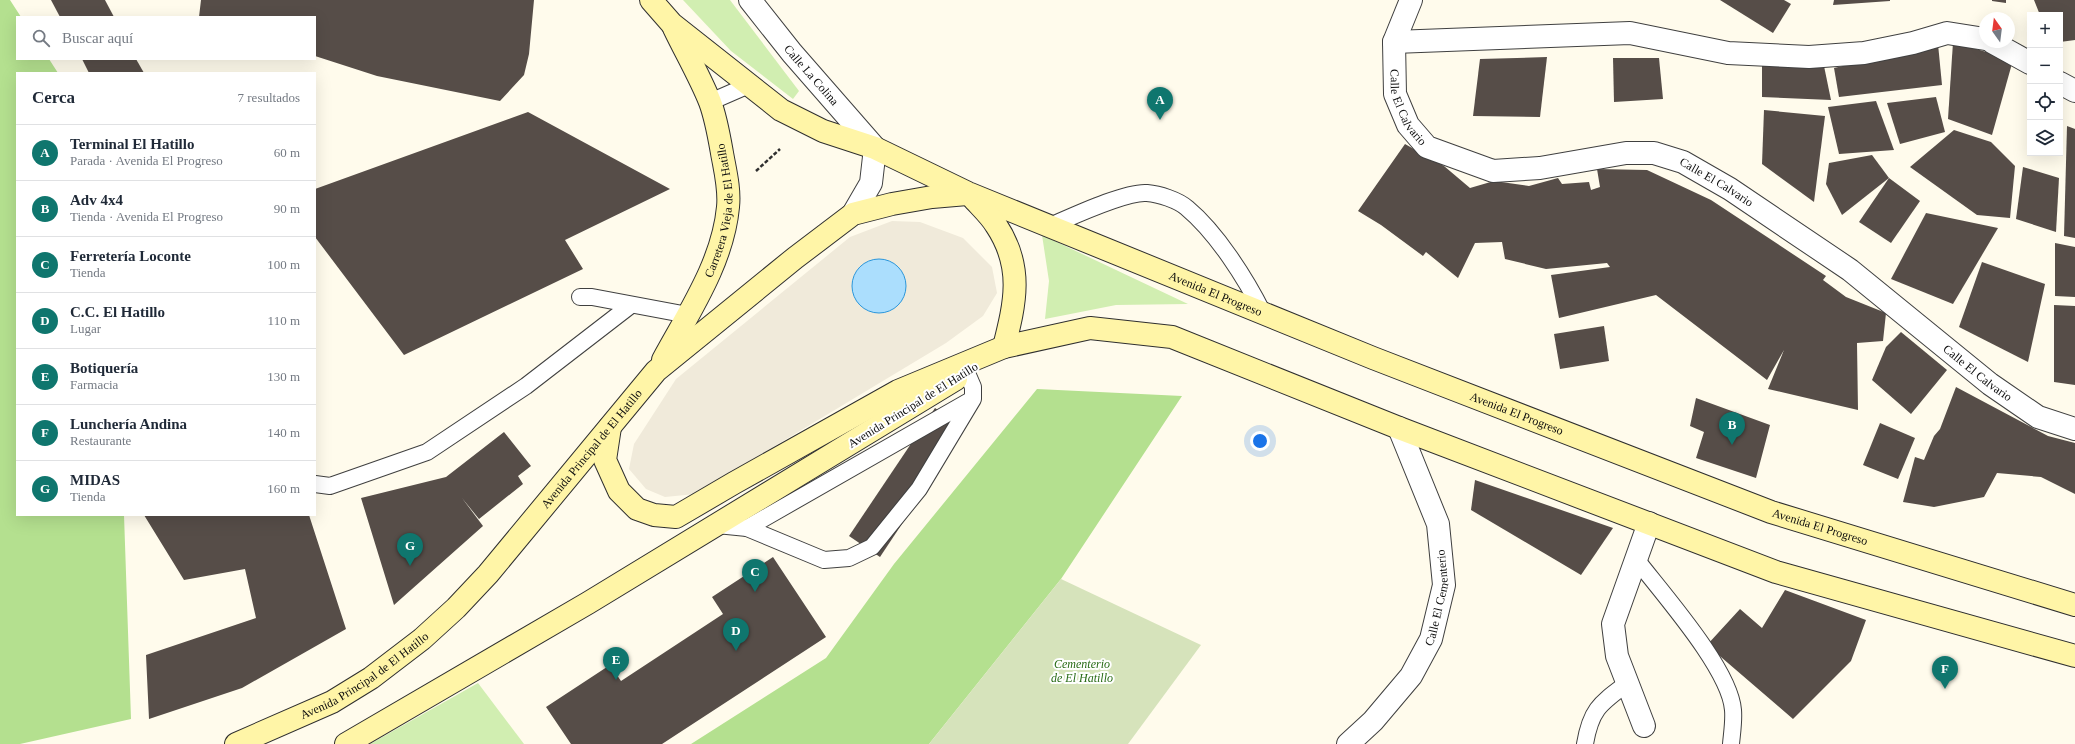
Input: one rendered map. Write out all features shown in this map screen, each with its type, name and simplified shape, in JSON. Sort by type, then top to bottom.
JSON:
[{"type":"main road","points":[[651,0],[672,24],[781,110],[823,131],[875,148]]},
{"type":"main road","name":"Carretera Vieja de El Hatillo","points":[[656,371],[688,315],[713,262],[723,234],[728,206],[727,178],[710,102],[672,24]]},
{"type":"main road","name":"Avenida El Progreso","points":[[875,148],[968,193],[1373,358],[1771,512],[2075,605]]},
{"type":"main road","points":[[968,193],[996,225],[1008,248],[1015,270],[1015,297],[1004,347]]},
{"type":"main road","name":"Avenida Principal de El Hatillo","points":[[236,744],[332,702],[371,678],[422,639],[456,608],[488,574],[656,371],[795,258],[853,214],[932,196],[968,193]]},
{"type":"main road","points":[[610,427],[605,460],[619,492],[637,509],[654,515],[676,518],[734,483],[898,391],[1004,347],[1090,328],[1172,337],[1399,428],[1776,572],[2075,656]]},
{"type":"main road","name":"Avenida Principal de El Hatillo","points":[[346,744],[588,603],[967,372],[1004,347]]},
{"type":"street","name":"Calle La Colina","points":[[750,0],[792,53],[875,148]]},
{"type":"street","points":[[1411,0],[1394,42],[1630,33],[1728,53],[1809,57],[1864,53],[1913,43],[1947,33],[1979,38]]},
{"type":"street","name":"Calle El Calvario","points":[[1394,42],[1395,94],[1408,125],[1427,147],[1493,171],[1540,168],[1626,153],[1654,153],[1683,162],[1730,190],[1850,270],[1990,384],[2038,417],[2075,428]]},
{"type":"street","points":[[2003,48],[2027,61]]},
{"type":"street","points":[[2063,84],[2075,91]]},
{"type":"street","points":[[853,214],[871,183],[875,148]]},
{"type":"street","name":"Calle El Cementerio","points":[[1348,744],[1373,721],[1411,676],[1431,639],[1444,585],[1438,524],[1399,428]]},
{"type":"street","points":[[1644,726],[1629,682],[1617,656],[1613,624],[1648,523]]},
{"type":"lane","points":[[710,102],[749,85]]},
{"type":"lane","points":[[1050,226],[1128,196],[1146,192],[1164,197],[1186,206],[1202,223],[1246,279],[1263,313]]},
{"type":"lane","points":[[580,297],[688,315]]},
{"type":"lane","points":[[316,484],[330,486],[427,452],[526,386],[631,305]]},
{"type":"lane","points":[[716,525],[747,528],[824,560],[849,558],[872,547],[919,489],[973,398],[972,387],[967,372]]},
{"type":"lane","points":[[747,528],[973,398]]},
{"type":"lane","points":[[1636,559],[1688,626],[1717,667],[1728,688],[1734,710],[1731,744]]},
{"type":"lane","points":[[1585,744],[1588,723],[1603,702],[1629,682]]},
{"type":"path","points":[[751,175],[780,149]]},
{"type":"green space","points":[[0,0],[10,0],[20,16],[16,16],[16,60],[50,60],[57,72],[16,72],[16,516],[124,516],[131,719],[20,744],[0,744]]},
{"type":"green space","points":[[683,0],[730,0],[799,91],[793,99],[731,51]]},
{"type":"green space","points":[[1042,235],[1188,304],[1116,305],[1045,319],[1049,281]]},
{"type":"green space","points":[[1037,389],[1182,396],[1061,579],[929,744],[691,744],[826,658],[894,564]]},
{"type":"green space","name":"Cementerio de El Hatillo","points":[[1061,579],[1201,645],[1128,744],[929,744]]},
{"type":"green space","points":[[478,683],[524,744],[370,744]]},
{"type":"shaded area","points":[[892,221],[920,222],[963,238],[992,267],[997,293],[983,316],[946,343],[695,494],[665,497],[646,489],[629,469],[634,444],[676,379],[850,237]]},
{"type":"water","points":[[879,259],[889,261],[898,267],[904,276],[906,286],[904,296],[898,305],[889,311],[879,313],[869,311],[860,305],[854,296],[852,286],[854,276],[860,267],[869,261]]},
{"type":"building","points":[[51,0],[105,0],[113,16],[59,16]]},
{"type":"building","points":[[201,0],[534,0],[529,54],[524,75],[500,101],[377,76],[316,56],[316,16],[199,16]]},
{"type":"building","points":[[1720,0],[1784,0],[1791,4],[1773,33]]},
{"type":"building","points":[[1834,0],[1890,0],[1890,1],[1833,5]]},
{"type":"building","points":[[2006,0],[2006,3],[1992,1]]},
{"type":"building","points":[[2034,0],[2075,0],[2075,40],[2063,42],[2063,12],[2039,12]]},
{"type":"building","points":[[1953,42],[2013,60],[1992,135],[1948,119]]},
{"type":"building","points":[[1938,44],[1942,85],[1839,97],[1834,68]]},
{"type":"building","points":[[1547,57],[1540,117],[1473,116],[1480,59]]},
{"type":"building","points":[[1613,58],[1659,58],[1663,99],[1614,102]]},
{"type":"building","points":[[82,60],[137,60],[143,72],[88,72]]},
{"type":"building","points":[[1762,64],[1824,66],[1831,100],[1762,97]]},
{"type":"building","points":[[1936,97],[1945,132],[1900,144],[1887,103]]},
{"type":"building","points":[[1876,101],[1894,150],[1839,154],[1828,107]]},
{"type":"building","points":[[1764,110],[1825,116],[1814,202],[1762,164]]},
{"type":"building","points":[[528,112],[670,189],[565,240],[583,269],[404,355],[316,238],[316,189]]},
{"type":"building","points":[[2067,126],[2075,129],[2075,238],[2064,236]]},
{"type":"building","points":[[1954,130],[1991,142],[2015,166],[2010,218],[1977,215],[1910,167]]},
{"type":"building","points":[[1405,144],[1444,166],[1470,188],[1494,181],[1529,186],[1558,178],[1562,184],[1589,182],[1591,190],[1600,187],[1597,169],[1647,170],[1711,200],[1826,276],[1823,280],[1846,297],[1886,313],[1883,341],[1857,343],[1858,410],[1768,389],[1784,350],[1767,380],[1656,295],[1559,318],[1551,275],[1610,267],[1607,263],[1546,269],[1505,259],[1502,242],[1475,243],[1458,278],[1426,252],[1423,256],[1381,225],[1358,211]]},
{"type":"building","points":[[1872,155],[1889,178],[1842,215],[1826,184],[1829,163]]},
{"type":"building","points":[[2023,167],[2059,178],[2056,232],[2016,219]]},
{"type":"building","points":[[1889,178],[1920,201],[1891,243],[1859,222]]},
{"type":"building","points":[[1926,213],[1998,228],[1953,304],[1891,279]]},
{"type":"building","points":[[2055,243],[2075,247],[2075,297],[2055,296]]},
{"type":"building","points":[[1982,262],[2045,284],[2028,362],[1959,327]]},
{"type":"building","points":[[2054,305],[2075,306],[2075,385],[2054,382]]},
{"type":"building","points":[[1604,326],[1609,361],[1560,369],[1554,334]]},
{"type":"building","points":[[1901,332],[1947,370],[1911,414],[1872,380],[1886,347]]},
{"type":"building","points":[[1956,387],[2048,436],[2075,443],[2075,494],[2041,477],[1997,473],[1984,497],[1934,507],[1903,502],[1915,457],[1924,460],[1934,436],[1940,429]]},
{"type":"building","points":[[1696,398],[1770,425],[1756,478],[1696,458],[1704,432],[1690,426]]},
{"type":"building","points":[[935,408],[965,429],[880,557],[849,536]]},
{"type":"building","points":[[1880,423],[1915,438],[1898,479],[1863,465]]},
{"type":"building","points":[[504,432],[531,466],[518,476],[523,484],[479,519],[462,498],[483,526],[394,605],[361,498],[446,477]]},
{"type":"building","points":[[1475,480],[1613,528],[1581,575],[1471,510]]},
{"type":"building","points":[[145,516],[309,516],[346,629],[242,688],[149,719],[146,655],[256,618],[245,569],[184,580]]},
{"type":"building","points":[[773,557],[826,637],[662,744],[571,744],[546,707],[610,665],[621,681],[723,614],[712,597]]},
{"type":"building","points":[[1785,590],[1866,620],[1851,661],[1793,719],[1707,645],[1740,609],[1762,628]]},
{"type":"place","name":"Terminal El Hatillo","points":[[1160,120]]},
{"type":"place","name":"Adv 4x4","points":[[1732,445]]},
{"type":"place","name":"MIDAS","points":[[410,566]]},
{"type":"place","name":"Ferretería Loconte","points":[[755,592]]},
{"type":"place","name":"C.C. El Hatillo","points":[[736,651]]},
{"type":"place","name":"Botiquería","points":[[616,680]]},
{"type":"place","name":"Lunchería Andina","points":[[1945,689]]}]
